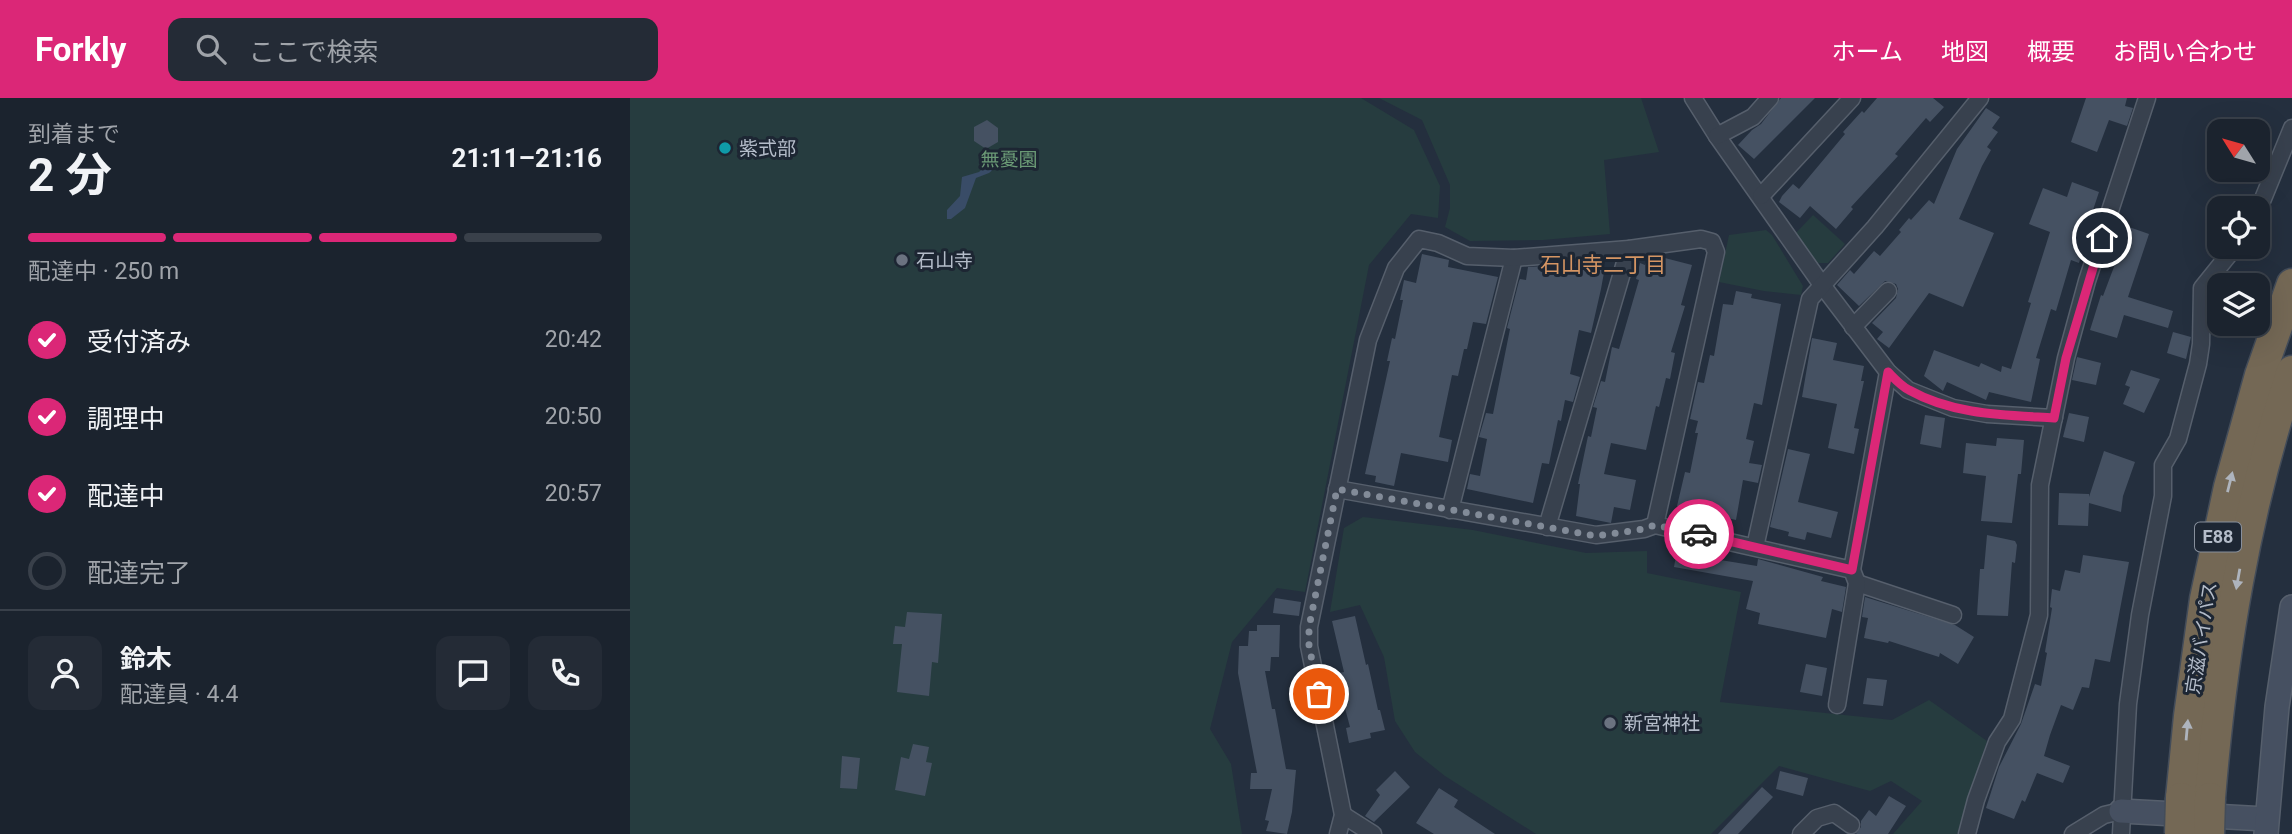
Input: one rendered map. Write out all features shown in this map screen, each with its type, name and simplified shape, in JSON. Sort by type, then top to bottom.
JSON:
[{"type":"highway","name":"京滋バイパス","points":[[2209,834],[2196,798],[2189,716],[2205,599],[2229,487],[2260,375],[2292,284]]},
{"type":"highway","name":"京滋バイパス","points":[[2180,834],[2196,798],[2220,686],[2242,555],[2264,462],[2292,371]]},
{"type":"main road","points":[[2121,811],[2266,826],[2285,706],[2292,607]]},
{"type":"street","points":[[1693,98],[1822,285],[1888,372],[1908,390],[1954,408],[1987,414],[2054,418]]},
{"type":"street","points":[[1717,136],[1753,117],[1770,98]]},
{"type":"street","points":[[1761,196],[1852,98]]},
{"type":"street","points":[[1967,834],[1997,742],[2012,719],[2039,615],[2040,485],[2066,358],[2087,281],[2147,98]]},
{"type":"street","points":[[1755,547],[1810,299],[1875,227],[1971,101]]},
{"type":"street","points":[[2264,196],[2292,128]]},
{"type":"street","points":[[1338,834],[1343,815],[1309,646],[1309,627],[1368,340],[1396,268],[1419,239],[1438,243],[1467,256],[1514,258],[1629,249],[1701,239],[1713,242],[1716,253],[1655,525]]},
{"type":"street","points":[[1547,527],[1629,249]]},
{"type":"street","points":[[1450,510],[1514,258]]},
{"type":"street","points":[[2121,834],[2128,704],[2140,615],[2163,496],[2163,465],[2178,439],[2198,364],[2202,288],[2225,259]]},
{"type":"street","points":[[1853,327],[1888,291]]},
{"type":"street","points":[[1837,705],[1854,577],[1888,372]]},
{"type":"street","points":[[1337,489],[1596,536],[1655,525],[1755,547],[1854,577],[1953,615]]},
{"type":"street","points":[[2073,834],[2104,815],[2121,811]]},
{"type":"street","points":[[1801,834],[1817,818],[1834,813],[1851,825]]},
{"type":"street","points":[[1343,815],[1373,834]]},
{"type":"green space","name":"無憂園","points":[[630,98],[1361,98],[1414,130],[1440,186],[1438,218],[1411,214],[1369,265],[1305,592],[1277,588],[1232,642],[1210,729],[1231,764],[1242,834],[630,834]]},
{"type":"green space","points":[[1379,98],[1641,98],[1659,152],[1604,160],[1610,234],[1543,240],[1470,241],[1445,227],[1450,208],[1450,185],[1422,120]]},
{"type":"green space","points":[[1813,215],[1845,244],[1828,263],[1818,263],[1795,234]]},
{"type":"green space","points":[[1766,230],[1772,235],[1803,286],[1801,295],[1719,282],[1729,235]]},
{"type":"green space","points":[[1363,517],[1473,530],[1586,553],[1647,551],[1647,573],[1741,592],[1720,702],[1892,720],[1929,700],[1987,741],[1957,834],[1893,834],[1922,801],[1891,781],[1870,791],[1779,766],[1711,834],[1536,834],[1445,776],[1415,752],[1395,721],[1384,657],[1360,605],[1330,612],[1344,528]]},
{"type":"water","points":[[999,153],[1006,154],[1006,159],[989,173],[976,178],[965,208],[947,219],[947,210],[960,196],[962,177],[979,172]]},
{"type":"building","points":[[1781,98],[1815,98],[1754,159],[1738,145],[1761,124]]},
{"type":"building","points":[[1877,98],[1933,98],[1944,107],[1930,122],[1926,118],[1895,154],[1898,156],[1851,207],[1853,209],[1836,229],[1810,206],[1800,218],[1779,202],[1793,184],[1799,189],[1845,134],[1843,132]]},
{"type":"building","points":[[2086,98],[2127,98],[2125,106],[2133,108],[2127,126],[2109,120],[2097,152],[2071,142]]},
{"type":"building","points":[[1986,108],[2000,117],[1992,128],[1998,132],[1987,147],[1991,150],[1959,219],[1994,233],[1963,307],[1929,293],[1889,348],[1877,339],[1883,332],[1872,323],[1896,298],[1896,284],[1885,281],[1859,306],[1837,285],[1850,270],[1854,274],[1874,251],[1880,256],[1901,232],[1899,230],[1909,218],[1911,220],[1929,200],[1934,204],[1957,149]]},
{"type":"building","points":[[987,120],[998,128],[998,142],[986,149],[974,141],[974,127]]},
{"type":"building","points":[[2072,182],[2099,192],[2083,240],[2086,241],[2079,263],[2071,260],[2056,311],[2051,309],[2036,358],[2040,359],[2031,402],[1989,392],[1986,400],[1947,382],[1943,391],[1924,376],[1934,350],[1979,367],[1981,363],[2001,372],[2002,366],[2011,369],[2050,232],[2029,224],[2043,188],[2067,197]]},
{"type":"building","points":[[2129,227],[2149,234],[2128,297],[2173,311],[2168,328],[2124,315],[2117,338],[2090,330],[2101,295],[2103,296]]},
{"type":"building","points":[[1422,254],[1449,260],[1448,267],[1498,277],[1486,324],[1473,322],[1458,376],[1452,375],[1439,437],[1452,440],[1448,462],[1401,453],[1394,486],[1375,482],[1376,476],[1365,474],[1390,361],[1387,361],[1392,338],[1395,339],[1403,300],[1400,300],[1404,280],[1416,283]]},
{"type":"building","points":[[1657,256],[1692,265],[1681,305],[1685,306],[1671,352],[1675,353],[1670,379],[1666,378],[1659,407],[1656,406],[1646,450],[1611,443],[1604,474],[1636,480],[1630,510],[1614,507],[1611,523],[1576,516],[1578,484],[1588,436],[1591,437],[1597,408],[1593,407],[1601,381],[1605,382],[1612,347],[1619,349],[1639,280],[1636,279],[1640,263],[1645,265],[1648,257]]},
{"type":"building","points":[[1573,264],[1605,267],[1601,289],[1591,333],[1579,330],[1570,374],[1580,377],[1573,402],[1565,400],[1549,464],[1542,463],[1533,503],[1467,489],[1470,474],[1480,476],[1487,439],[1479,437],[1486,413],[1493,414],[1510,329],[1507,328],[1520,279],[1526,280],[1528,267],[1546,266],[1572,271]]},
{"type":"building","points":[[1736,291],[1752,294],[1751,298],[1781,304],[1762,405],[1754,403],[1746,439],[1754,441],[1749,463],[1762,465],[1758,483],[1743,480],[1736,520],[1677,506],[1685,472],[1690,473],[1698,433],[1695,433],[1698,421],[1690,419],[1698,382],[1704,383],[1710,355],[1714,356],[1723,304],[1733,305]]},
{"type":"building","points":[[2173,332],[2191,337],[2186,359],[2167,353]]},
{"type":"building","points":[[1812,338],[1837,343],[1833,360],[1864,366],[1861,381],[1864,381],[1854,428],[1859,429],[1854,454],[1828,448],[1837,404],[1802,397]]},
{"type":"building","points":[[2077,357],[2101,363],[2096,385],[2072,380]]},
{"type":"building","points":[[2131,370],[2160,379],[2144,413],[2123,404],[2130,387],[2125,385]]},
{"type":"building","points":[[2069,413],[2089,417],[2084,442],[2063,437]]},
{"type":"building","points":[[1925,415],[1945,418],[1941,448],[1920,444]]},
{"type":"building","points":[[1997,438],[2024,440],[2012,523],[1981,521],[1986,476],[1963,473],[1966,443],[1996,446]]},
{"type":"building","points":[[1788,449],[1810,454],[1798,502],[1838,512],[1831,538],[1807,532],[1805,540],[1788,536],[1789,532],[1770,527]]},
{"type":"building","points":[[2104,451],[2135,462],[2123,496],[2121,512],[2089,503],[2088,526],[2058,525],[2059,493],[2089,494],[2089,497]]},
{"type":"building","points":[[1987,535],[2015,541],[2017,545],[2015,563],[2012,562],[2008,616],[1977,615],[1980,569],[1984,569]]},
{"type":"building","points":[[1677,550],[1697,553],[1696,556],[1757,566],[1758,559],[1823,577],[1821,581],[1846,587],[1842,612],[1832,609],[1826,638],[1758,624],[1760,613],[1746,609],[1753,581],[1674,567]]},
{"type":"building","points":[[2083,555],[2129,562],[2110,662],[2095,659],[2089,688],[2082,687],[2073,710],[2061,705],[2044,756],[2070,766],[2063,783],[2037,773],[2025,802],[2022,800],[2014,819],[1986,808],[1999,767],[2021,724],[2035,684],[2041,686],[2047,653],[2052,589],[2060,591],[2065,570],[2080,573]]},
{"type":"building","points":[[1865,597],[1955,625],[1974,637],[1958,664],[1940,653],[1939,657],[1889,641],[1888,643],[1864,638],[1868,618],[1862,617]]},
{"type":"building","points":[[1275,598],[1301,602],[1299,616],[1273,613]]},
{"type":"building","points":[[907,612],[942,614],[938,663],[932,662],[929,696],[897,692],[902,644],[893,644],[895,626],[905,627]]},
{"type":"building","points":[[1355,616],[1385,730],[1370,733],[1371,738],[1349,743],[1346,728],[1350,727],[1342,697],[1334,698],[1329,675],[1344,672],[1332,621]]},
{"type":"building","points":[[1257,625],[1280,625],[1279,657],[1271,657],[1270,671],[1265,671],[1286,769],[1296,770],[1287,834],[1266,831],[1269,821],[1265,820],[1272,789],[1250,789],[1251,773],[1257,773],[1238,673],[1239,646],[1248,646],[1249,631],[1257,631]]},
{"type":"building","points":[[1806,664],[1827,668],[1822,696],[1800,692]]},
{"type":"building","points":[[1867,678],[1887,680],[1883,706],[1863,704]]},
{"type":"building","points":[[913,744],[929,747],[926,762],[932,763],[925,796],[895,790],[901,757],[909,759]]},
{"type":"building","points":[[842,756],[860,758],[857,789],[840,788]]},
{"type":"building","points":[[1395,771],[1410,787],[1374,822],[1365,816],[1380,795],[1376,790]]},
{"type":"building","points":[[1780,771],[1808,778],[1803,796],[1776,789]]},
{"type":"building","points":[[1762,787],[1773,797],[1738,834],[1718,834]]},
{"type":"building","points":[[1439,788],[1458,800],[1454,807],[1495,834],[1434,834],[1416,823]]},
{"type":"building","points":[[1889,796],[1906,806],[1888,834],[1856,834],[1869,810],[1876,816]]},
{"type":"way so far","points":[[1319,694],[1309,646],[1309,627],[1337,489],[1596,536],[1655,525],[1699,534]]},
{"type":"place","name":"紫式部","points":[[725,148]]},
{"type":"place","name":"石山寺","points":[[902,260]]},
{"type":"place","name":"新宮神社","points":[[1610,723]]},
{"type":"district","name":"石山寺二丁目","points":[[1603,265]]},
{"type":"route","points":[[1699,534],[1852,570],[1888,372],[1908,390],[1954,408],[1987,414],[2054,418],[2066,358],[2102,238]]}]
